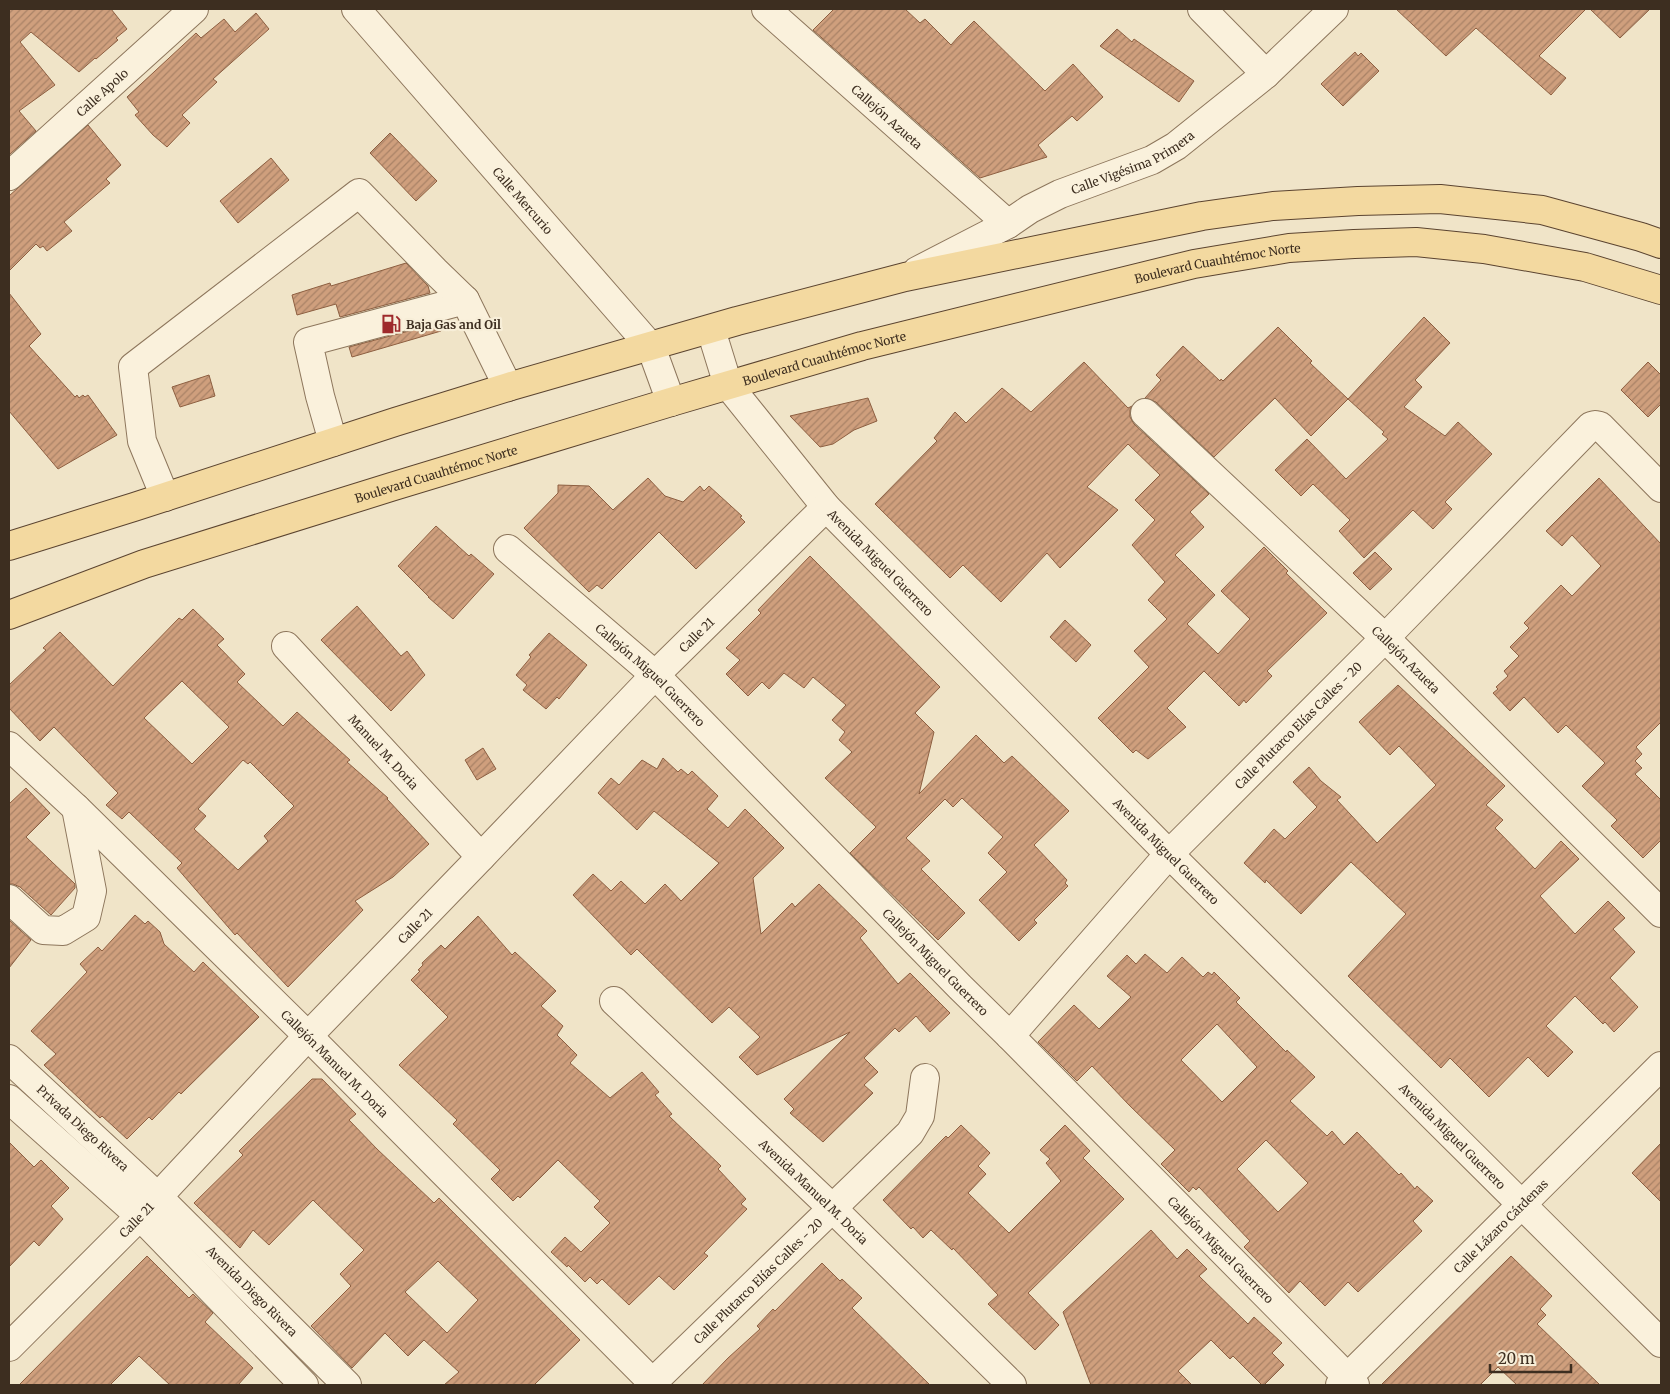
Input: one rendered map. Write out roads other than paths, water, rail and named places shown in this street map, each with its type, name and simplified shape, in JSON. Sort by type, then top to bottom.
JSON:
[{"type":"main road","points":[[9,546],[508,387],[737,321],[905,277],[1202,216],[1273,206],[1358,200],[1440,199],[1542,210],[1661,244]]},
{"type":"main road","name":"Boulevard Cuauhtémoc Norte","points":[[9,615],[144,564],[728,385],[862,346],[1194,264],[1289,248],[1416,242],[1484,249],[1585,267],[1661,290]]},
{"type":"street","name":"Calle Apolo","points":[[9,176],[194,9]]},
{"type":"street","name":"Calle Mercurio","points":[[356,9],[651,347],[671,402]]},
{"type":"street","name":"Callejón Azueta","points":[[766,9],[1008,224]]},
{"type":"street","points":[[1202,9],[1266,74]]},
{"type":"street","name":"Calle Vigésima Primera","points":[[905,277],[1008,224],[1030,209],[1060,194],[1152,160],[1168,151],[1266,74],[1334,9]]},
{"type":"street","points":[[164,497],[142,441],[133,367],[360,193],[435,272],[465,300],[508,387]]},
{"type":"street","points":[[333,442],[308,342],[465,300]]},
{"type":"street","name":"Avenida Miguel Guerrero","points":[[711,330],[728,385],[826,507],[1169,854],[1661,1343]]},
{"type":"street","name":"Callejón Azueta","points":[[1145,413],[1385,638],[1661,913]]},
{"type":"street","name":"Calle Plutarco Elías Calles - 20","points":[[1010,1036],[1169,854],[1385,638],[1591,426],[1595,424],[1600,426],[1661,488]]},
{"type":"street","name":"Calle 21","points":[[9,1347],[149,1207],[308,1036],[655,675],[826,507]]},
{"type":"street","name":"Callejón Miguel Guerrero","points":[[508,549],[655,675],[1010,1036],[1347,1383]]},
{"type":"street","name":"Manuel M. Doria","points":[[286,646],[481,857]]},
{"type":"street","name":"Callejón Manuel M. Doria","points":[[9,746],[76,808],[308,1036],[652,1384]]},
{"type":"street","points":[[9,900],[43,930],[63,931],[86,917],[92,891],[76,808]]},
{"type":"street","name":"Avenida Manuel M. Doria","points":[[614,1001],[832,1208],[1012,1385]]},
{"type":"street","name":"Privada Diego Rivera","points":[[9,1059],[149,1207]]},
{"type":"street","name":"Calle Lázaro Cárdenas","points":[[1347,1383],[1521,1205],[1661,1066]]},
{"type":"street","name":"Calle Plutarco Elías Calles - 20","points":[[652,1384],[910,1133],[920,1116],[925,1078]]},
{"type":"street","points":[[9,1099],[149,1207],[304,1385]]},
{"type":"street","name":"Avenida Diego Rivera","points":[[149,1207],[347,1385]]},
{"type":"place","name":"Baja Gas and Oil","points":[[391,324]]}]
